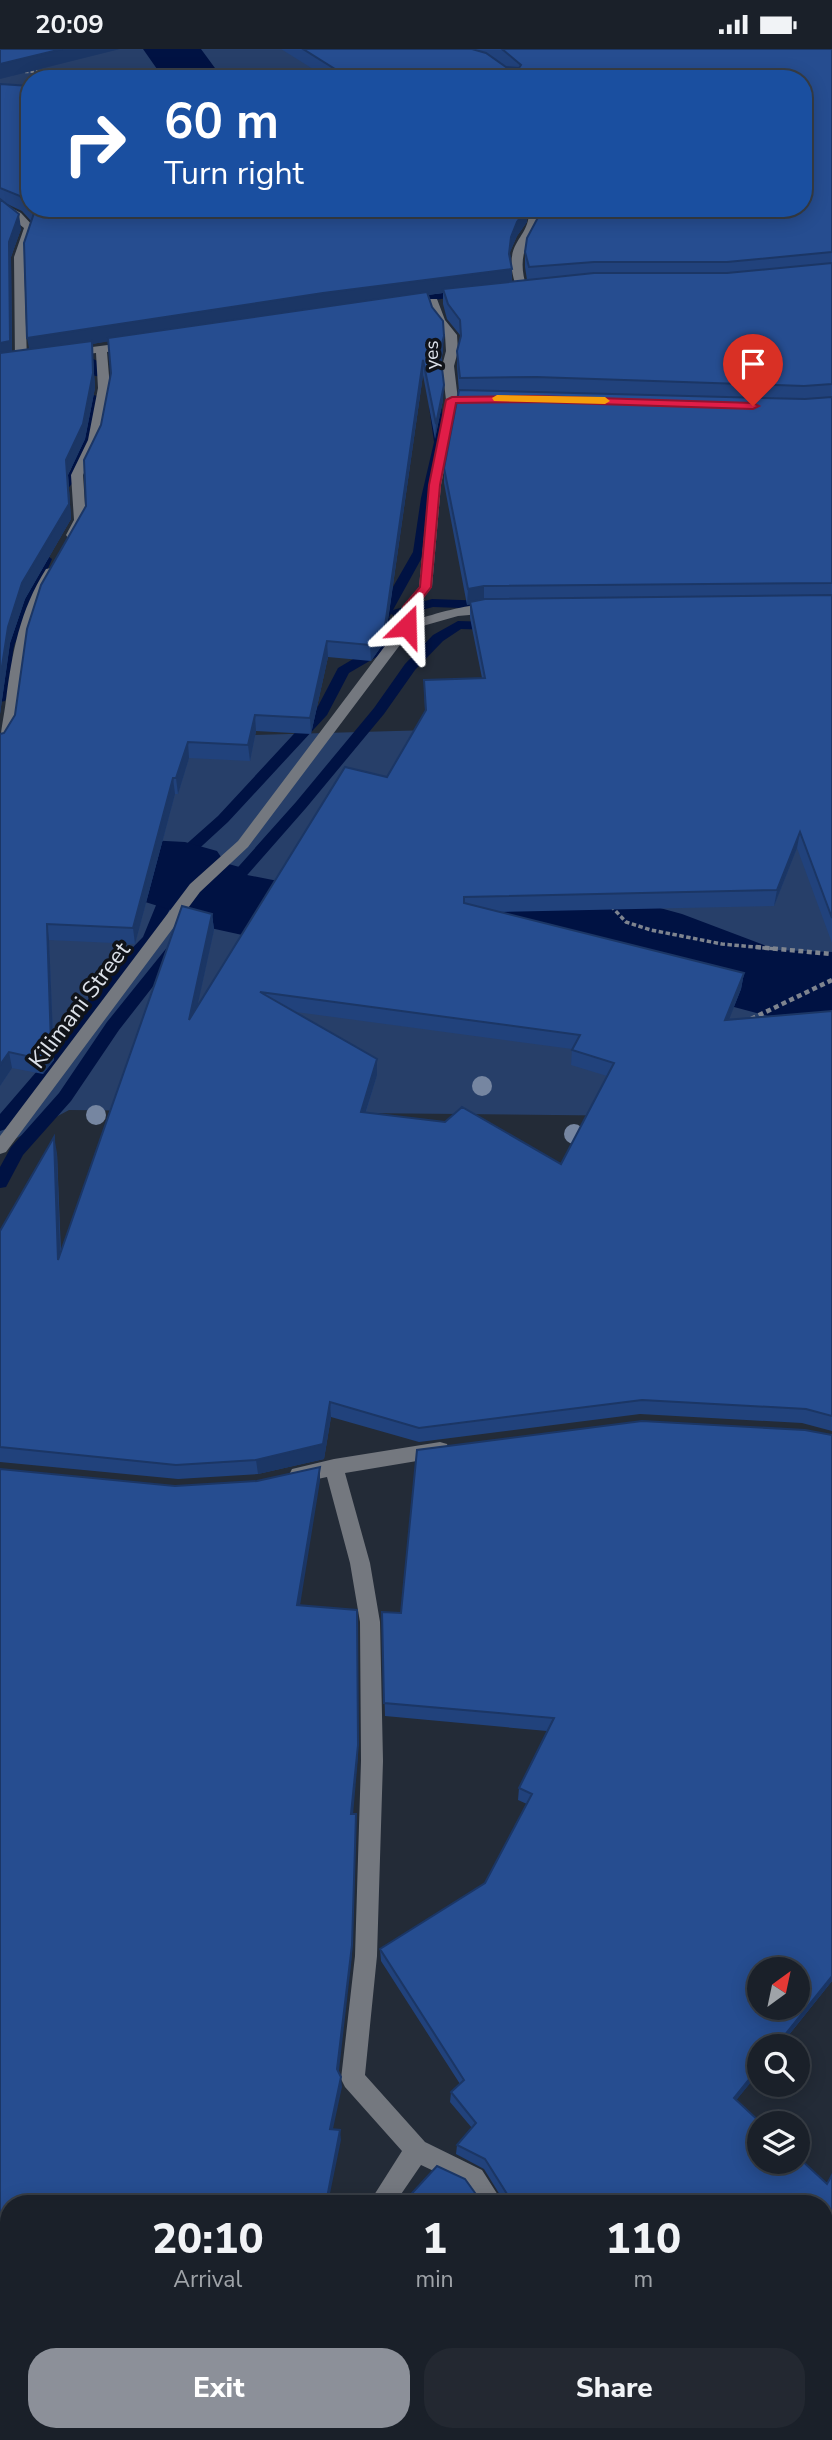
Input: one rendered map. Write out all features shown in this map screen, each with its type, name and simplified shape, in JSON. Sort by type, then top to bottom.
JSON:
[{"type":"street","points":[[0,205],[17,215],[29,227],[19,257],[22,303],[20,362]]},
{"type":"street","points":[[522,289],[516,252],[518,242],[535,223],[535,217]]},
{"type":"street","name":"yes","points":[[407,626],[409,607],[425,587],[435,485],[451,405],[448,366],[452,351],[451,335],[429,302],[449,299]]},
{"type":"street","points":[[52,355],[141,343]]},
{"type":"street","points":[[0,745],[20,645],[34,600],[80,520],[77,475],[94,440],[104,388],[101,350]]},
{"type":"street","points":[[451,405],[465,399]]},
{"type":"street","points":[[407,626],[457,612],[509,609]]},
{"type":"street","name":"Kilimani Street","points":[[0,1148],[195,888],[243,844],[407,626]]},
{"type":"street","points":[[284,1479],[334,1467],[458,1448]]},
{"type":"street","points":[[334,1467],[360,1563],[370,1622],[372,1761],[366,1957],[353,2079],[417,2150],[474,2178],[486,2195]]},
{"type":"street","points":[[386,2195],[417,2150]]},
{"type":"path","points":[[54,70],[55,66]]},
{"type":"path","points":[[16,72],[21,72]]},
{"type":"path","points":[[611,898],[611,906],[626,922],[651,930],[722,944],[832,954]]},
{"type":"path","points":[[744,1023],[832,980]]},
{"type":"shaded area","points":[[0,49],[832,49],[812,70],[21,70],[21,127],[0,96]]},
{"type":"shaded area","points":[[535,727],[832,733],[832,1118],[69,1110],[0,1147],[0,742]]},
{"type":"building","points":[[0,49],[62,49],[0,64]]},
{"type":"building","points":[[303,49],[472,49],[486,53],[506,67],[519,68],[521,65],[502,49],[832,49],[832,252],[727,262],[594,262],[529,267],[525,252],[527,238],[538,217],[812,217],[812,70],[337,70]]},
{"type":"building","points":[[0,84],[21,85],[21,197],[0,188]]},
{"type":"building","points":[[0,199],[19,214],[9,242],[10,341],[0,343]]},
{"type":"building","points":[[33,217],[521,217],[511,237],[509,254],[512,269],[323,293],[27,338],[24,243]]},
{"type":"building","points":[[832,263],[832,384],[804,386],[536,377],[460,378],[457,351],[461,336],[460,320],[448,304],[443,289],[594,273],[727,273]]},
{"type":"building","points":[[427,292],[432,307],[443,321],[444,336],[440,351],[444,385],[436,424],[423,360],[385,626],[370,645],[327,641],[310,718],[255,715],[248,745],[188,742],[176,778],[173,778],[133,928],[47,924],[51,1045],[40,1059],[9,1052],[0,1065],[0,734],[4,733],[15,715],[27,629],[41,585],[86,506],[84,460],[101,425],[111,373],[108,338]]},
{"type":"building","points":[[92,341],[93,373],[83,424],[66,460],[69,504],[22,583],[8,627],[0,679],[0,353]]},
{"type":"building","points":[[459,390],[805,399],[832,397],[832,583],[484,586],[468,589],[444,468]]},
{"type":"building","points":[[832,595],[832,918],[800,832],[777,890],[464,897],[464,903],[744,973],[725,1020],[832,1011],[832,1416],[806,1409],[642,1400],[419,1428],[330,1402],[323,1444],[256,1460],[176,1465],[0,1447],[0,1231],[54,1137],[58,1260],[182,906],[212,914],[189,1020],[345,767],[387,777],[426,710],[424,680],[485,678],[470,602],[485,599]],"holes":[[[260,992],[580,1035],[572,1050],[614,1063],[561,1164],[462,1107],[445,1122],[361,1112],[377,1059]]]},
{"type":"building","points":[[642,1421],[805,1430],[832,1435],[832,1976],[810,2004],[810,1957],[747,1957],[747,2020],[797,2020],[786,2034],[747,2034],[747,2082],[734,2098],[748,2111],[747,2174],[810,2174],[810,2168],[827,2184],[832,2175],[832,2195],[497,2195],[507,2194],[485,2159],[457,2145],[476,2123],[451,2092],[464,2080],[380,1949],[485,1883],[532,1794],[519,1788],[554,1718],[384,1703],[382,1612],[401,1613],[417,1450]]},
{"type":"building","points":[[320,1467],[297,1605],[357,1610],[358,1745],[351,1814],[356,1814],[352,1945],[337,2069],[341,2077],[330,2129],[340,2130],[328,2195],[0,2195],[0,1469],[175,1486],[257,1481]]},
{"type":"building","points":[[437,2166],[465,2179],[477,2195],[410,2195]]},
{"type":"waterway","points":[[171,49],[187,70]]},
{"type":"waterway","points":[[416,305],[412,300],[465,293]]},
{"type":"waterway","points":[[70,361],[86,359],[99,364],[97,375]]},
{"type":"waterway","points":[[60,497],[57,493],[77,471],[82,444],[97,397]]},
{"type":"waterway","points":[[161,875],[223,819],[322,712],[343,671],[380,649],[395,625],[381,620],[419,552],[427,498],[440,442],[435,406]]},
{"type":"waterway","points":[[0,698],[6,686],[7,649],[3,648],[11,638],[46,559]]},
{"type":"waterway","points":[[397,613],[432,603],[489,605]]},
{"type":"waterway","points":[[0,1182],[17,1151],[65,1097],[113,1026],[178,944],[301,805],[379,711],[410,667],[438,638],[458,625],[494,626]]},
{"type":"waterway","points":[[0,833],[75,866],[185,872],[161,875],[210,890],[216,900],[288,914],[398,924],[521,942],[649,937],[768,983],[832,985]]},
{"type":"waterway","points":[[0,1125],[62,1053],[106,985],[150,939],[167,898],[185,872]]},
{"type":"slow traffic","points":[[497,398],[605,401]]},
{"type":"route","points":[[407,626],[409,607],[425,587],[435,485],[452,400],[535,399],[753,406]]}]
